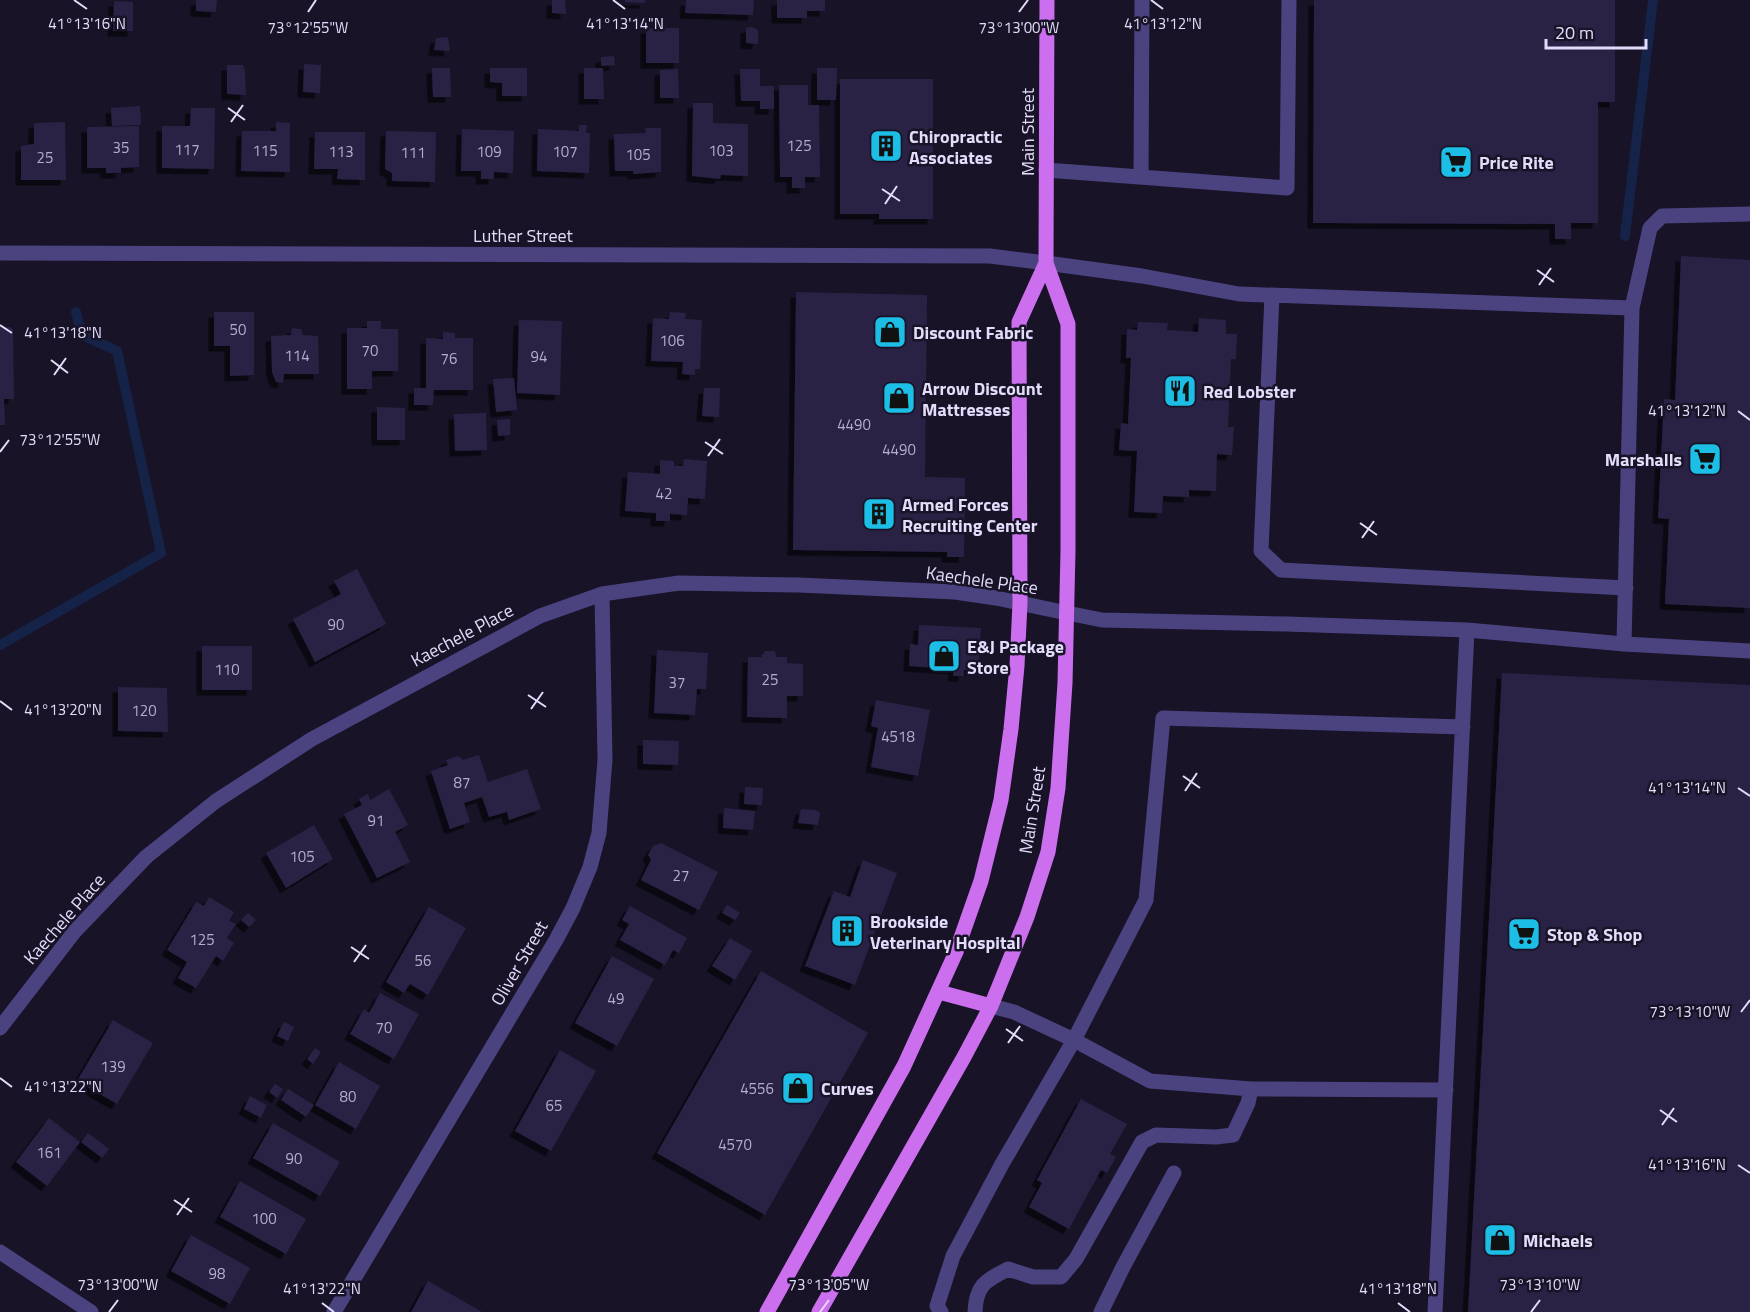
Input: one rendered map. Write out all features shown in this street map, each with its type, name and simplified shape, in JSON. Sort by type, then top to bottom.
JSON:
[{"type":"main road","name":"Main Street","points":[[819,1312],[991,1006],[1027,917],[1048,852],[1058,788],[1065,683],[1068,324],[1046,264],[1047,0]]},
{"type":"main road","name":"Main Street","points":[[767,1312],[904,1066],[956,952],[981,881],[1001,800],[1014,698],[1020,603],[1020,322],[1046,264]]},
{"type":"main road","points":[[939,992],[991,1006]]},
{"type":"street","points":[[1141,177],[1142,0]]},
{"type":"street","points":[[1046,170],[1287,188],[1289,0]]},
{"type":"street","points":[[1624,644],[1632,308],[1650,228],[1662,216],[1750,214]]},
{"type":"street","name":"Luther Street","points":[[0,253],[990,256],[1142,276],[1239,294],[1632,308]]},
{"type":"street","points":[[1272,295],[1261,552],[1281,570],[1626,588]]},
{"type":"street","name":"Kaechele Place","points":[[0,1028],[83,923],[146,857],[216,801],[312,739],[428,675],[540,616],[602,594],[679,583],[799,585],[955,592],[1102,620],[1467,630],[1624,644],[1750,651]]},
{"type":"street","name":"Oliver Street","points":[[334,1312],[556,940],[573,908],[590,867],[599,833],[605,760],[602,594]]},
{"type":"street","points":[[1435,1312],[1467,630]]},
{"type":"street","points":[[941,1312],[937,1306],[953,1256],[1002,1164],[1074,1040],[1146,900],[1163,718],[1463,727]]},
{"type":"street","points":[[991,1006],[1014,1012],[1074,1040],[1150,1082],[1251,1089],[1446,1090]]},
{"type":"street","points":[[975,1312],[975,1296],[986,1280],[1008,1269],[1033,1277],[1061,1277],[1076,1258],[1142,1142],[1156,1135],[1216,1137],[1233,1135],[1248,1103],[1251,1089]]},
{"type":"street","points":[[1101,1312],[1123,1266],[1174,1173]]},
{"type":"street","points":[[0,1252],[91,1312]]},
{"type":"building","points":[[196,0],[217,0],[216,12],[196,11]]},
{"type":"building","points":[[552,0],[565,0],[566,14],[552,13]]},
{"type":"building","points":[[625,0],[645,0],[645,3],[625,2]]},
{"type":"building","points":[[686,0],[754,0],[753,15],[685,13]]},
{"type":"building","points":[[777,0],[825,0],[825,11],[807,11],[807,18],[777,18]]},
{"type":"building","name":"Price Rite","points":[[1314,0],[1615,0],[1615,102],[1598,102],[1598,223],[1571,223],[1571,239],[1555,239],[1555,224],[1313,223]]},
{"type":"building","points":[[114,1],[133,2],[133,31],[113,31]]},
{"type":"building","points":[[752,27],[758,30],[758,44],[746,43],[746,28]]},
{"type":"building","points":[[646,28],[679,28],[679,63],[646,63]]},
{"type":"building","points":[[448,37],[450,51],[434,50],[436,38]]},
{"type":"building","points":[[614,56],[615,65],[601,66],[601,57]]},
{"type":"building","points":[[304,64],[321,65],[320,93],[303,92]]},
{"type":"building","points":[[227,65],[243,65],[246,95],[227,94]]},
{"type":"building","points":[[432,68],[450,68],[451,97],[433,97]]},
{"type":"building","points":[[490,68],[527,68],[527,96],[502,96],[502,83],[490,82]]},
{"type":"building","points":[[584,68],[603,68],[604,99],[584,99]]},
{"type":"building","points":[[817,68],[837,68],[836,100],[817,100]]},
{"type":"building","points":[[678,69],[679,98],[660,98],[660,70]]},
{"type":"building","points":[[740,69],[760,69],[760,86],[774,86],[774,109],[760,109],[760,101],[741,101]]},
{"type":"building","name":"Chiropractic Associates","points":[[840,79],[933,79],[933,219],[879,219],[879,214],[840,214]]},
{"type":"building","points":[[779,85],[808,85],[808,105],[819,105],[820,177],[805,177],[805,188],[792,188],[792,177],[780,177]]},
{"type":"building","points":[[693,103],[713,103],[713,123],[748,124],[748,176],[721,175],[720,179],[692,176]]},
{"type":"building","points":[[140,106],[141,125],[112,126],[111,108]]},
{"type":"building","points":[[191,108],[215,108],[214,169],[162,168],[162,126],[190,126]]},
{"type":"building","points":[[65,122],[66,180],[21,180],[21,146],[34,144],[34,123]]},
{"type":"building","points":[[276,122],[290,123],[290,172],[241,171],[242,131],[276,131]]},
{"type":"building","points":[[579,125],[587,125],[586,133],[590,133],[589,173],[537,171],[538,129],[579,131]]},
{"type":"building","points":[[139,126],[139,167],[121,168],[121,173],[106,173],[106,168],[87,168],[87,127]]},
{"type":"building","points":[[645,128],[661,128],[661,172],[633,174],[633,171],[615,171],[614,134],[646,133]]},
{"type":"building","points":[[462,129],[514,131],[513,173],[494,172],[494,179],[481,179],[481,171],[461,171]]},
{"type":"building","points":[[386,131],[436,132],[435,182],[392,181],[392,173],[385,169]]},
{"type":"building","points":[[315,132],[365,132],[365,180],[337,179],[338,169],[314,169]]},
{"type":"building","name":"Marshalls","points":[[1681,256],[1750,260],[1750,608],[1665,604],[1669,519],[1658,518],[1664,399],[1675,400]]},
{"type":"building","points":[[796,292],[927,295],[925,477],[965,478],[964,557],[947,557],[947,552],[793,550]]},
{"type":"building","points":[[214,312],[254,312],[254,375],[230,376],[230,346],[214,346]]},
{"type":"building","points":[[670,312],[686,313],[685,319],[702,320],[700,369],[695,369],[695,375],[682,374],[683,362],[651,361],[653,318],[669,319]]},
{"type":"building","name":"Red Lobster","points":[[1199,318],[1226,320],[1226,334],[1237,334],[1236,359],[1231,359],[1228,427],[1234,427],[1232,455],[1217,454],[1216,491],[1189,490],[1189,497],[1163,496],[1162,513],[1134,512],[1137,451],[1119,450],[1121,423],[1128,424],[1131,358],[1126,358],[1127,329],[1137,330],[1138,322],[1168,323],[1167,330],[1198,332]]},
{"type":"building","points":[[519,320],[562,321],[560,395],[517,393]]},
{"type":"building","points":[[367,321],[381,321],[381,329],[398,329],[398,371],[372,371],[372,389],[347,389],[347,328],[367,328]]},
{"type":"building","points":[[0,327],[13,329],[14,399],[4,399],[5,425],[0,425]]},
{"type":"building","points":[[292,328],[301,329],[303,335],[318,336],[319,374],[284,374],[283,383],[276,382],[272,372],[271,336],[291,335]]},
{"type":"building","points":[[443,332],[455,333],[455,338],[473,338],[473,390],[434,390],[433,405],[414,405],[414,388],[426,388],[426,338],[443,339]]},
{"type":"building","points":[[514,378],[517,410],[496,412],[493,379]]},
{"type":"building","points":[[704,388],[720,388],[719,417],[702,416]]},
{"type":"building","points":[[377,407],[405,408],[405,440],[377,440]]},
{"type":"building","points":[[486,413],[487,450],[455,451],[454,414]]},
{"type":"building","points":[[510,419],[510,435],[498,436],[497,420]]},
{"type":"building","points":[[684,459],[707,461],[705,499],[688,498],[687,515],[670,514],[670,521],[656,521],[656,513],[625,511],[628,472],[660,474],[660,460],[674,461],[674,466],[683,466]]},
{"type":"building","points":[[357,569],[386,624],[315,662],[293,619],[341,594],[334,581]]},
{"type":"building","name":"E&J Package Store","points":[[919,625],[981,628],[978,670],[964,670],[964,676],[953,676],[954,669],[909,666],[910,644],[918,645]]},
{"type":"building","points":[[202,646],[252,646],[252,690],[202,690]]},
{"type":"building","points":[[657,650],[708,653],[706,689],[697,689],[695,715],[654,713]]},
{"type":"building","points":[[765,651],[775,651],[776,657],[787,657],[787,663],[803,664],[803,696],[787,696],[787,718],[747,717],[748,657],[761,657]]},
{"type":"building","points":[[1502,673],[1750,685],[1750,1312],[1468,1312]]},
{"type":"building","points":[[118,687],[167,688],[168,732],[118,731]]},
{"type":"building","points":[[876,700],[930,710],[918,776],[871,767],[878,728],[871,726]]},
{"type":"building","points":[[643,740],[679,741],[678,765],[643,764]]},
{"type":"building","points":[[479,755],[488,782],[527,769],[541,809],[509,820],[507,812],[489,817],[482,797],[464,803],[470,822],[450,829],[431,771],[448,765],[446,760],[458,756],[463,760]]},
{"type":"building","points":[[745,787],[763,788],[762,805],[744,804]]},
{"type":"building","points":[[389,789],[408,825],[395,832],[410,862],[377,878],[344,814],[362,805],[359,799],[368,794],[370,800]]},
{"type":"building","points":[[724,808],[755,811],[753,830],[723,828]]},
{"type":"building","points":[[801,809],[816,810],[820,813],[818,825],[798,823]]},
{"type":"building","points":[[314,825],[333,859],[286,888],[266,853]]},
{"type":"building","points":[[661,843],[718,872],[699,910],[641,880],[651,860],[648,855],[653,846]]},
{"type":"building","name":"Brookside Veterinary Hospital","points":[[863,860],[897,873],[855,985],[805,966],[834,891],[850,897]]},
{"type":"building","points":[[209,897],[234,912],[229,921],[236,924],[227,938],[234,943],[223,961],[216,956],[196,988],[178,978],[187,962],[167,950],[196,902],[204,906]]},
{"type":"building","points":[[727,905],[740,913],[735,920],[722,913]]},
{"type":"building","points":[[630,906],[687,938],[679,953],[673,950],[665,965],[620,940],[629,924],[622,920]]},
{"type":"building","points":[[429,907],[466,928],[428,995],[410,984],[404,993],[386,982]]},
{"type":"building","points":[[248,913],[256,920],[249,927],[241,920]]},
{"type":"building","points":[[730,938],[752,951],[735,980],[712,966]]},
{"type":"building","points":[[612,956],[654,979],[617,1046],[575,1023]]},
{"type":"building","points":[[761,971],[868,1033],[765,1215],[657,1153]]},
{"type":"building","points":[[380,993],[419,1014],[394,1059],[350,1034],[364,1009],[369,1013]]},
{"type":"building","points":[[113,1020],[153,1043],[117,1104],[77,1081]]},
{"type":"building","points":[[284,1022],[294,1027],[288,1041],[277,1036]]},
{"type":"building","points":[[315,1048],[321,1052],[313,1064],[307,1059]]},
{"type":"building","points":[[560,1050],[596,1071],[551,1151],[515,1131]]},
{"type":"building","points":[[339,1062],[380,1086],[356,1129],[315,1105]]},
{"type":"building","points":[[275,1084],[283,1089],[277,1098],[269,1092]]},
{"type":"building","points":[[288,1089],[314,1105],[306,1117],[281,1100]]},
{"type":"building","points":[[250,1096],[267,1105],[261,1118],[244,1109]]},
{"type":"building","points":[[1081,1099],[1127,1124],[1110,1154],[1116,1157],[1107,1173],[1101,1170],[1069,1229],[1029,1207],[1042,1183],[1037,1180]]},
{"type":"building","points":[[49,1118],[80,1142],[47,1186],[16,1162]]},
{"type":"building","points":[[273,1123],[340,1162],[320,1196],[253,1158]]},
{"type":"building","points":[[88,1133],[109,1149],[102,1158],[81,1142]]},
{"type":"building","points":[[240,1181],[306,1219],[286,1254],[220,1217]]},
{"type":"building","points":[[191,1235],[250,1268],[230,1304],[171,1271]]},
{"type":"building","points":[[428,1281],[482,1312],[411,1312]]},
{"type":"waterway","points":[[1625,236],[1653,0]]},
{"type":"waterway","points":[[0,645],[161,553],[117,351],[82,335],[76,312]]},
{"type":"place","name":"Chiropractic Associates","points":[[886,146]]},
{"type":"place","name":"Price Rite","points":[[1456,162]]},
{"type":"place","name":"Discount Fabric","points":[[890,332]]},
{"type":"place","name":"Red Lobster","points":[[1180,391]]},
{"type":"place","name":"Arrow Discount Mattresses","points":[[899,398]]},
{"type":"place","name":"Marshalls","points":[[1705,459]]},
{"type":"place","name":"Armed Forces Recruiting Center","points":[[879,514]]},
{"type":"place","name":"E&J Package Store","points":[[944,656]]},
{"type":"place","name":"Brookside Veterinary Hospital","points":[[847,931]]},
{"type":"place","name":"Stop & Shop","points":[[1524,934]]},
{"type":"place","name":"Curves","points":[[798,1088]]},
{"type":"place","name":"Michaels","points":[[1500,1240]]}]
